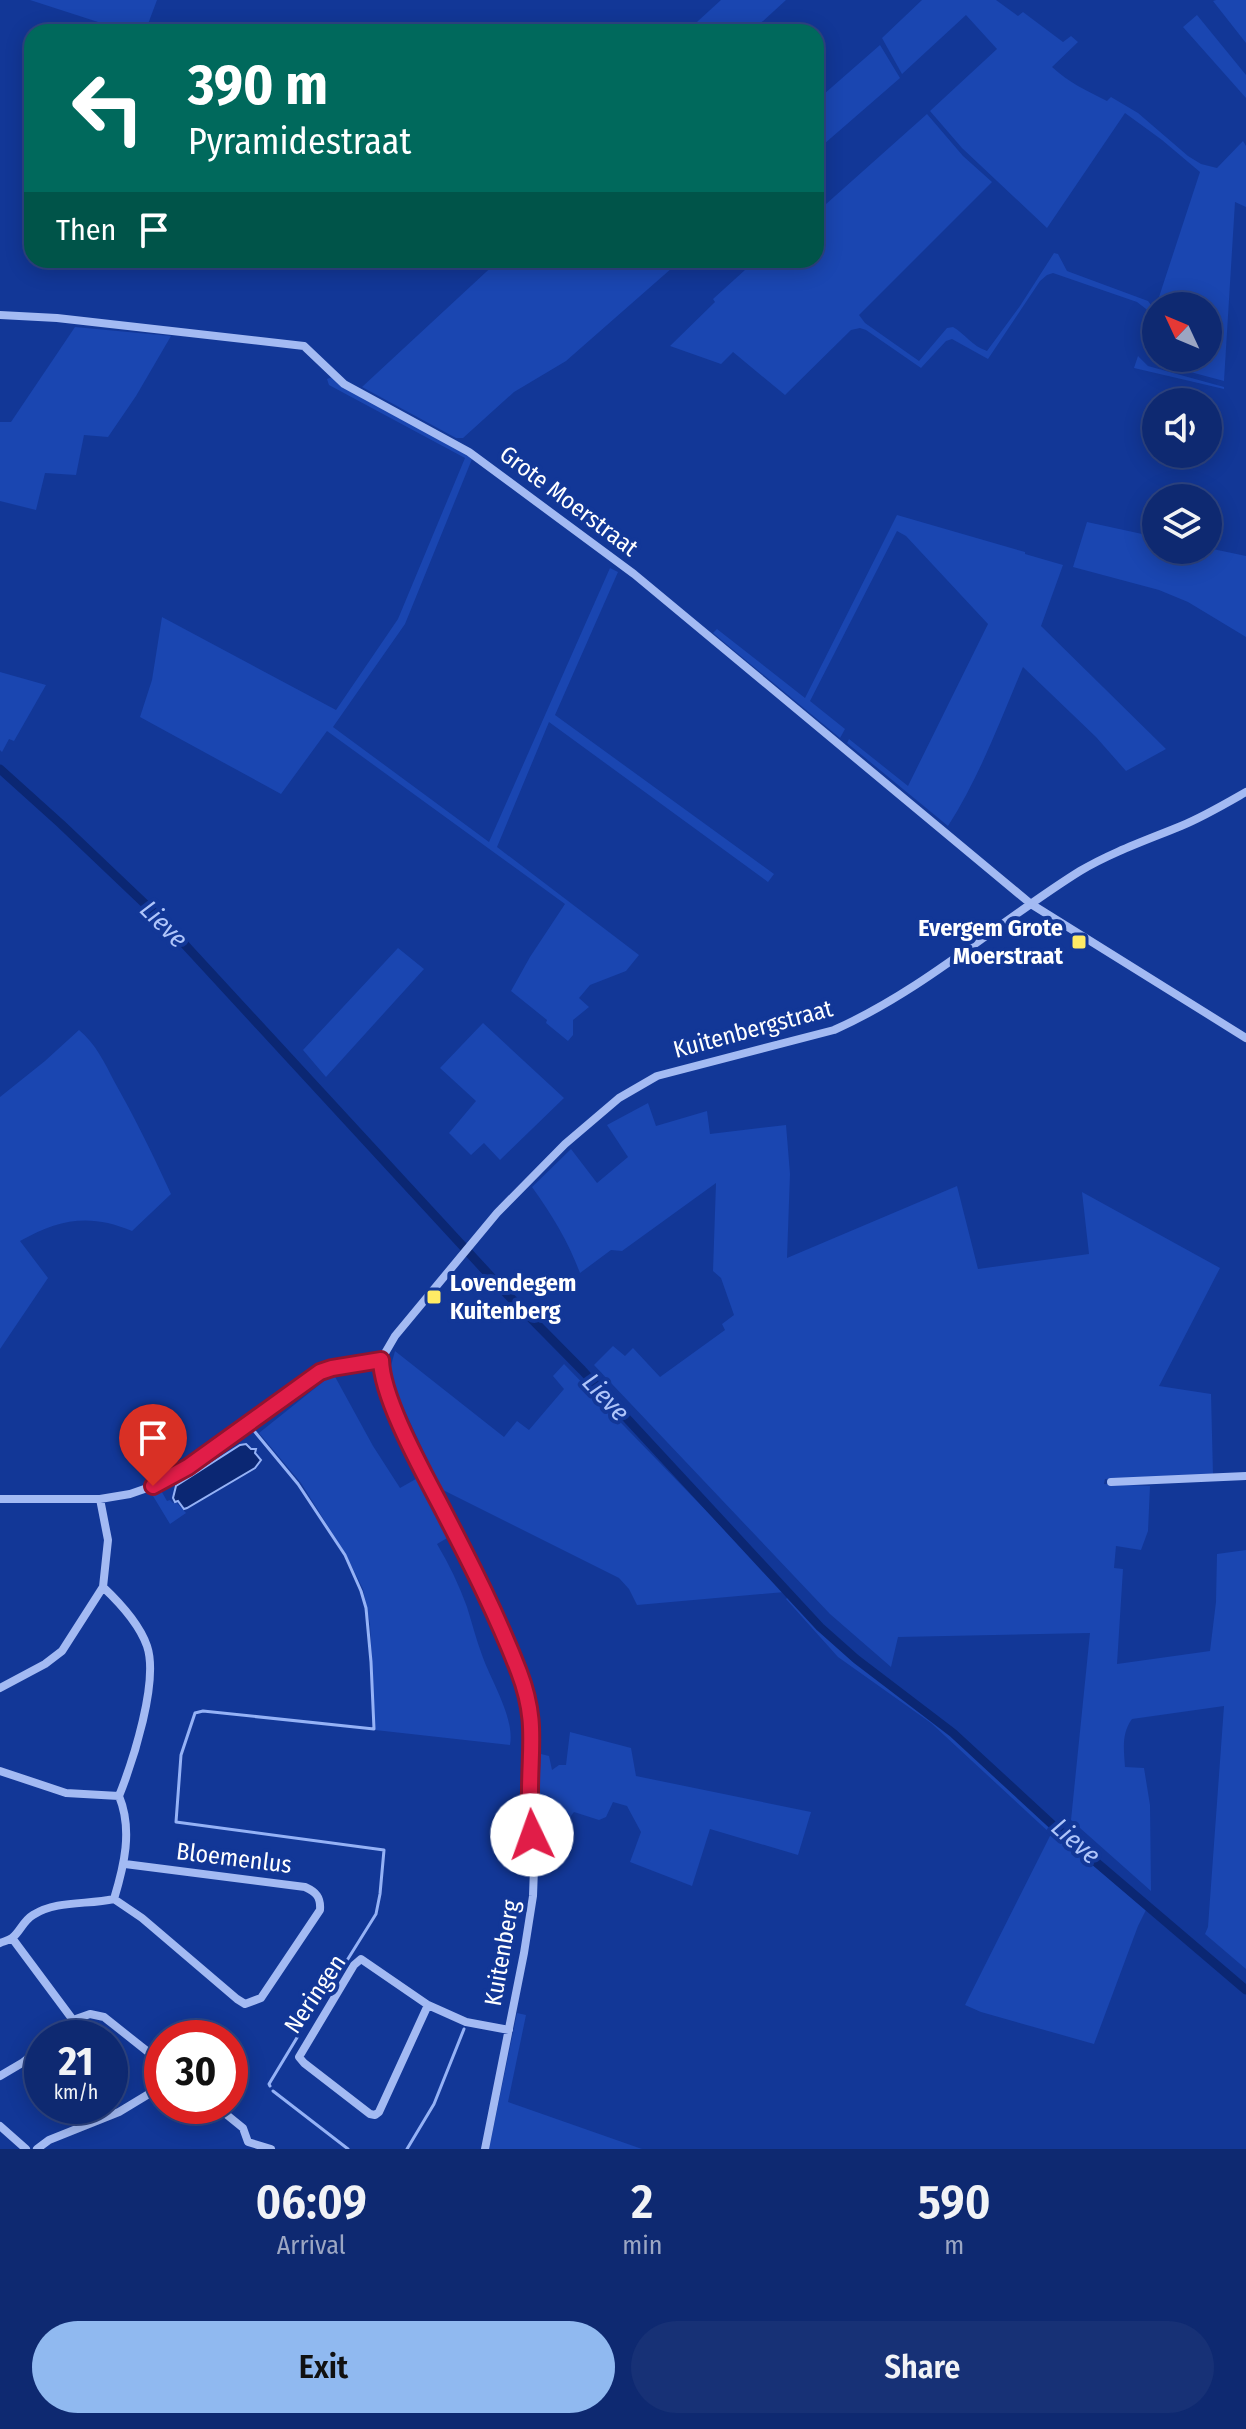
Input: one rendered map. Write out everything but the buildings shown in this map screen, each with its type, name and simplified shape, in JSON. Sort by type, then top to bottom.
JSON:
[{"type":"street","name":"Grote Moerstraat","points":[[0,315],[57,318],[304,346],[344,384],[469,452],[634,574],[1031,904],[1246,1038]]},
{"type":"street","name":"Kuitenbergstraat","points":[[381,1360],[395,1336],[522,1186],[602,1111],[640,1084],[679,1070],[834,1030],[859,1019],[1094,864],[1154,835],[1182,826],[1246,792]]},
{"type":"street","points":[[0,1499],[100,1499],[153,1486],[188,1467],[320,1372],[381,1360]]},
{"type":"street","name":"Kuitenberg","points":[[381,1360],[388,1393],[418,1461],[482,1586],[519,1672],[529,1704],[532,1731],[533,1896],[485,2149]]},
{"type":"street","points":[[1111,1482],[1246,1476]]},
{"type":"street","points":[[0,1688],[45,1664],[62,1651],[79,1620],[103,1587],[108,1540],[100,1499]]},
{"type":"street","points":[[0,1943],[12,1938],[23,1922],[42,1910],[65,1904],[114,1899],[125,1864],[123,1806],[119,1796],[147,1698],[152,1666],[147,1644],[135,1623],[103,1587]]},
{"type":"street","points":[[0,1771],[66,1793],[119,1796]]},
{"type":"street","name":"Bloemenlus","points":[[114,1899],[142,1918],[245,2004],[261,1998],[320,1910],[316,1894],[305,1887],[125,1864]]},
{"type":"street","points":[[12,1938],[73,2020],[90,2014],[108,2020]]},
{"type":"street","name":"Neringen","points":[[428,2005],[375,2115],[299,2057],[354,1965],[364,1959],[428,2005],[466,2022],[509,2030]]},
{"type":"street","points":[[128,2036],[144,2049]]},
{"type":"street","points":[[0,2076],[24,2061]]},
{"type":"street","points":[[37,2149],[49,2140],[119,2112],[144,2097]]},
{"type":"street","points":[[238,2124],[248,2142]]},
{"type":"street","points":[[0,2126],[26,2149]]},
{"type":"street","points":[[240,2149],[248,2142]]},
{"type":"street","points":[[248,2142],[271,2149]]},
{"type":"shaded area","points":[[30,0],[157,0],[148,24],[104,24]]},
{"type":"shaded area","points":[[721,0],[786,0],[760,24],[695,24]]},
{"type":"shaded area","points":[[922,0],[996,0],[1018,16],[1023,12],[1063,42],[1071,36],[1078,42],[1052,67],[1085,90],[1107,101],[1111,97],[1138,113],[1201,164],[1217,168],[1243,141],[1246,146],[1246,207],[1235,202],[1224,381],[1190,372],[1222,372],[1222,292],[1161,292],[1200,172],[1125,113],[1047,228],[962,148],[930,111],[997,49],[966,15],[902,74],[882,38]]},
{"type":"shaded area","points":[[1246,0],[1246,43],[1213,1]]},
{"type":"shaded area","points":[[1197,15],[1246,75],[1246,98],[1183,27]]},
{"type":"shaded area","points":[[880,45],[900,78],[824,144],[824,94]]},
{"type":"shaded area","points":[[927,114],[963,156],[992,182],[859,315],[865,323],[919,361],[947,328],[953,327],[987,351],[1054,253],[1058,254],[1067,271],[1142,299],[1142,306],[1053,273],[1040,281],[988,359],[952,339],[946,341],[921,368],[860,328],[851,330],[785,395],[733,352],[721,364],[670,346],[715,302],[713,299],[747,268],[824,268],[824,206]]},
{"type":"shaded area","points":[[490,268],[672,268],[566,361],[514,392],[463,438],[456,438],[362,387]]},
{"type":"shaded area","points":[[75,327],[171,336],[108,437],[84,435],[76,475],[45,473],[36,510],[0,501],[0,422],[11,422]]},
{"type":"shaded area","points":[[1138,356],[1142,360],[1142,370],[1134,368]]},
{"type":"shaded area","points":[[1151,372],[1170,372],[1224,389]]},
{"type":"shaded area","points":[[332,377],[467,452],[466,455],[472,459],[405,624],[333,727],[489,842],[610,568],[618,572],[555,715],[774,874],[768,882],[549,722],[497,847],[639,955],[626,971],[590,985],[579,998],[589,1007],[573,1020],[573,1035],[568,1041],[511,991],[565,904],[327,731],[281,794],[140,717],[152,680],[162,617],[336,710],[398,619],[465,458],[329,385],[327,379]]},
{"type":"shaded area","points":[[897,515],[1063,565],[1041,626],[1166,749],[1126,771],[1096,737],[1023,667],[980,768],[948,826],[847,743],[849,739],[908,786],[988,624],[906,536],[897,531],[810,701],[845,729],[840,738],[713,633],[717,629],[805,698]]},
{"type":"shaded area","points":[[1087,522],[1142,534],[1142,564],[1222,564],[1222,551],[1246,556],[1246,637],[1188,602],[1159,590],[1073,567]]},
{"type":"shaded area","points":[[0,672],[46,685],[14,741],[9,739],[2,752],[0,750]]},
{"type":"shaded area","points":[[398,948],[424,969],[326,1077],[303,1050]]},
{"type":"shaded area","points":[[483,1023],[564,1098],[500,1160],[484,1143],[471,1155],[449,1133],[476,1101],[440,1068]]},
{"type":"shaded area","points":[[79,1030],[103,1060],[171,1194],[132,1231],[102,1222],[75,1221],[48,1228],[20,1241],[48,1278],[0,1349],[0,1097]]},
{"type":"shaded area","points":[[648,1103],[656,1126],[707,1111],[710,1134],[786,1125],[790,1174],[787,1258],[957,1186],[978,1269],[1089,1254],[1082,1192],[1220,1268],[1159,1386],[1211,1394],[1213,1475],[1105,1479],[1104,1484],[1150,1486],[1148,1531],[1141,1550],[1116,1546],[1114,1568],[1123,1569],[1117,1664],[1210,1651],[1216,1602],[1217,1554],[1246,1550],[1246,1969],[1205,1934],[1208,1927],[1224,1706],[1132,1719],[1126,1730],[1125,1767],[1144,1768],[1150,1805],[1151,1891],[1071,1820],[1090,1633],[898,1637],[891,1667],[830,1614],[594,1365],[613,1346],[625,1356],[633,1348],[660,1377],[725,1330],[722,1324],[734,1315],[721,1278],[713,1271],[716,1183],[622,1251],[611,1250],[580,1273],[559,1228],[532,1187],[571,1149],[597,1183],[628,1157],[607,1125]]},
{"type":"shaded area","points":[[395,1351],[504,1437],[517,1421],[529,1430],[564,1389],[553,1376],[564,1364],[785,1592],[637,1605],[619,1578],[441,1489],[391,1378]]},
{"type":"shaded area","points":[[333,1373],[400,1488],[423,1475],[454,1534],[437,1544],[461,1591],[482,1655],[506,1712],[510,1745],[375,1730],[370,1624],[363,1589],[346,1555],[301,1483],[259,1433],[324,1381],[323,1375]]},
{"type":"shaded area","points":[[246,1444],[256,1449],[255,1453],[261,1460],[255,1468],[187,1508],[175,1502],[176,1486]]},
{"type":"shaded area","points":[[159,1487],[167,1501],[176,1502],[186,1513],[170,1524],[150,1491]]},
{"type":"shaded area","points":[[789,1596],[854,1661],[928,1715],[1053,1831],[1146,1910],[1094,2044],[965,2005],[1051,1834],[931,1723],[838,1657],[786,1599]]},
{"type":"shaded area","points":[[570,1732],[631,1748],[636,1776],[811,1812],[798,1855],[710,1829],[692,1886],[630,1862],[641,1832],[627,1806],[613,1802],[606,1817],[599,1820],[574,1812],[563,1838],[541,1831],[538,1811],[541,1754],[549,1756],[552,1770],[566,1765]]},
{"type":"shaded area","points":[[517,2013],[526,2015],[508,2102],[642,2149],[489,2149]]},
{"type":"waterway","name":"Lieve","points":[[0,769],[164,922],[820,1627],[856,1659],[953,1733],[1056,1828],[1246,1990]]},
{"type":"waterway","points":[[255,1432],[298,1484],[345,1555],[361,1591],[366,1608],[374,1729],[203,1711],[195,1713],[181,1755],[176,1822],[384,1850],[376,1914],[330,1983],[270,2086]]},
{"type":"waterway","points":[[407,2149],[434,2104],[464,2029]]},
{"type":"waterway","points":[[273,2091],[348,2149]]},
{"type":"place","name":"Evergem Grote Moerstraat","points":[[1079,942]]},
{"type":"place","name":"Lovendegem Kuitenberg","points":[[434,1297]]},
{"type":"route","points":[[153,1486],[188,1467],[320,1372],[381,1360],[388,1393],[418,1461],[482,1586],[519,1672],[529,1704],[532,1731],[532,1835]]}]
